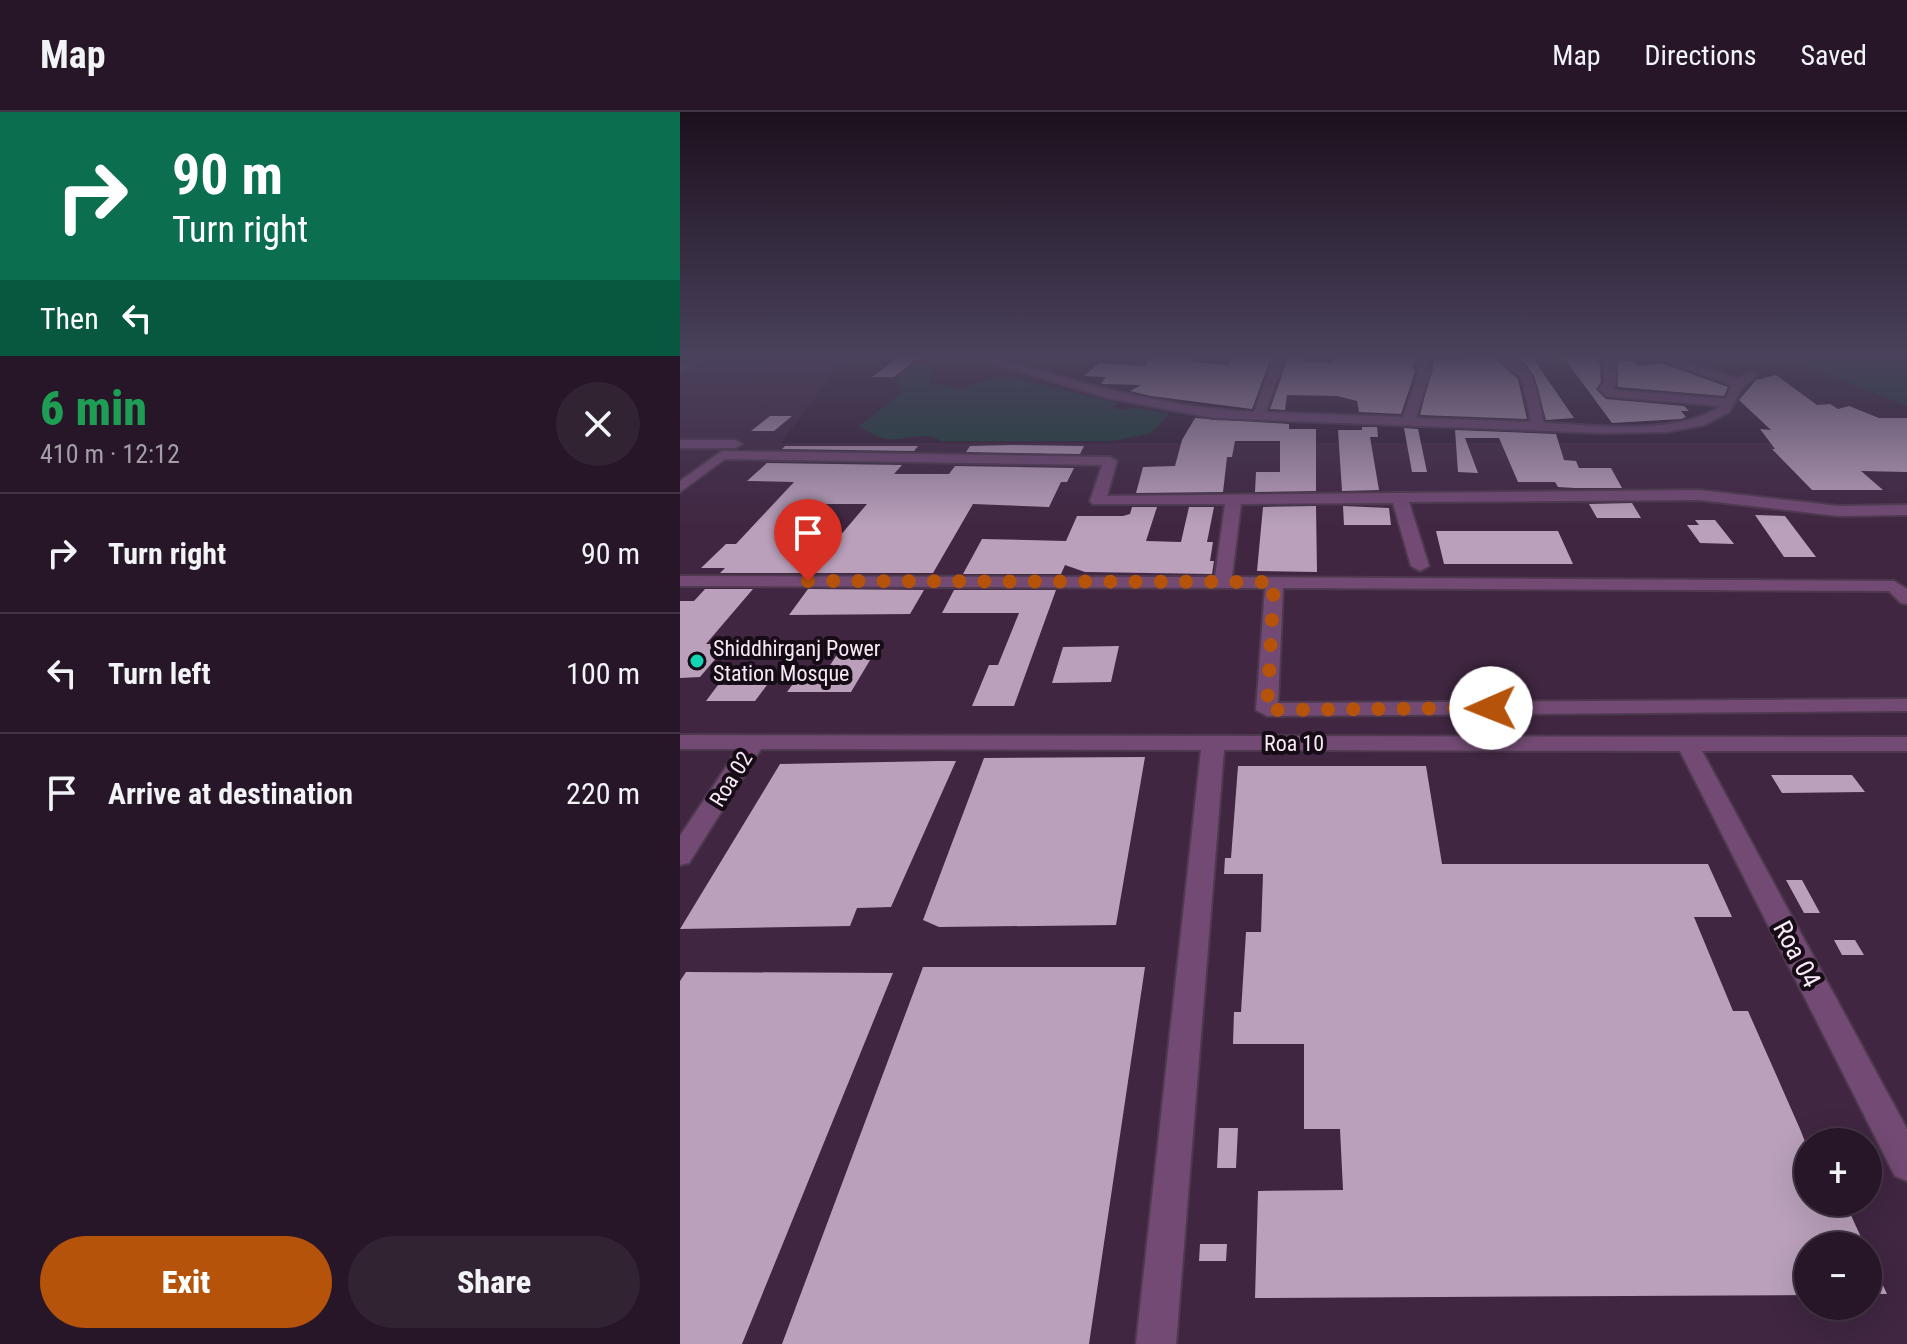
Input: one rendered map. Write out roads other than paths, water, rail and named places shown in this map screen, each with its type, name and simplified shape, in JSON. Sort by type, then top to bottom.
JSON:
[{"type":"street","points":[[1217,412],[1409,423],[1663,428],[1704,421],[1719,412]]},
{"type":"street","points":[[1258,417],[1260,412]]},
{"type":"street","points":[[1409,423],[1411,412]]},
{"type":"street","points":[[1536,412],[1539,427]]},
{"type":"street","points":[[680,444],[735,444],[680,488]]},
{"type":"street","points":[[722,455],[1110,461],[1098,501],[1699,495],[1838,511],[1907,510]]},
{"type":"street","points":[[1399,496],[1420,566]]},
{"type":"street","points":[[1223,582],[1234,498]]},
{"type":"street","points":[[680,581],[1894,586],[1907,599]]},
{"type":"street","points":[[1274,582],[1267,710],[1907,705]]},
{"type":"street","name":"Roa 10","points":[[680,742],[1907,744]]},
{"type":"street","name":"Roa 02","points":[[680,856],[754,742]]},
{"type":"street","points":[[1156,1344],[1213,743]]},
{"type":"street","name":"Roa 04","points":[[1687,743],[1907,1164]]},
{"type":"place","name":"Shiddhirganj Power Station Mosque","points":[[697,661]]}]
